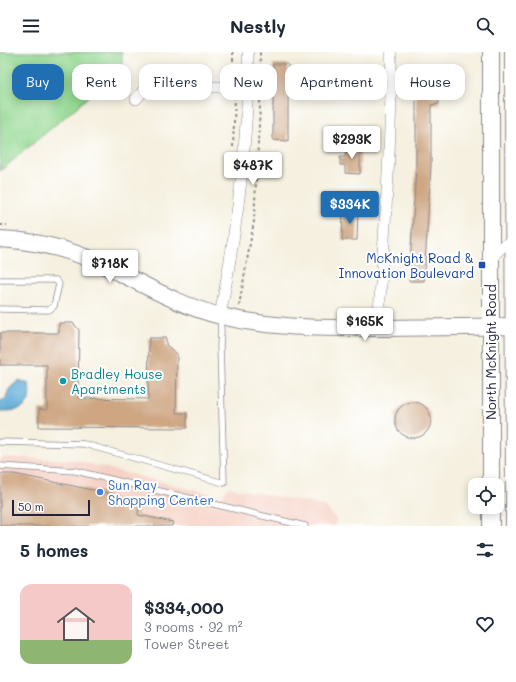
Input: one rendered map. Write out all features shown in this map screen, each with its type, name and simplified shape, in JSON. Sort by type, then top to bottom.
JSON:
[{"type":"main road","name":"North McKnight Road","points":[[490,52],[491,478]]},
{"type":"main road","name":"North McKnight Road","points":[[512,52],[514,185],[514,526]]},
{"type":"main road","points":[[0,239],[40,244],[91,260],[165,296],[220,316],[281,326],[378,328],[513,326]]},
{"type":"main road","points":[[491,514],[491,526]]},
{"type":"street","points":[[248,52],[248,64]]},
{"type":"street","points":[[378,328],[391,111],[391,52]]},
{"type":"street","points":[[136,99],[147,87],[220,87]]},
{"type":"street","points":[[220,316],[238,214],[245,157],[247,100]]},
{"type":"street","points":[[491,261],[498,249],[514,242]]},
{"type":"lane","points":[[0,280],[56,280],[59,284],[54,306],[49,310],[0,310]]},
{"type":"lane","points":[[0,442],[84,444],[224,482],[220,316]]},
{"type":"lane","points":[[0,466],[76,471],[305,526]]},
{"type":"path","points":[[233,52],[233,64]]},
{"type":"path","points":[[235,309],[239,308],[254,221],[260,106],[260,52]]},
{"type":"path","points":[[233,151],[234,100]]},
{"type":"shaded area","name":"Sun Ray Shopping Center","points":[[0,457],[74,460],[222,497],[228,487],[325,506],[336,519],[335,526],[0,526]]},
{"type":"green space","points":[[0,52],[122,52],[122,64],[72,64],[72,100],[85,100],[0,171]]},
{"type":"water","points":[[19,380],[29,384],[30,392],[27,404],[20,409],[0,411],[0,401],[5,400],[9,389]]},
{"type":"building","points":[[277,64],[285,64],[285,100],[288,100],[288,141],[273,140],[273,100],[277,100]]},
{"type":"building","points":[[416,100],[439,100],[439,104],[431,105],[431,166],[424,281],[409,281],[416,168]]},
{"type":"building","points":[[346,147],[360,147],[360,174],[345,173],[345,165],[340,165],[340,157],[345,157]]},
{"type":"building","points":[[343,210],[358,211],[357,240],[342,240]]},
{"type":"building","name":"Bradley House Apartments","points":[[59,323],[73,323],[79,330],[78,398],[148,399],[149,338],[166,338],[166,345],[177,354],[176,413],[187,413],[187,428],[39,427],[39,409],[47,410],[47,365],[0,365],[0,333],[59,333]]},
{"type":"building","points":[[413,402],[423,405],[428,410],[431,420],[428,430],[423,435],[413,438],[403,435],[398,430],[395,420],[398,410],[403,405]]},
{"type":"building","points":[[0,474],[14,474],[108,493],[108,497],[139,503],[138,515],[173,522],[172,526],[0,526]]},
{"type":"place","name":"McKnight Road & Innovation Boulevard","points":[[482,265]]},
{"type":"place","name":"Bradley House Apartments","points":[[63,381]]},
{"type":"place","name":"Sun Ray Shopping Center","points":[[100,492]]}]
